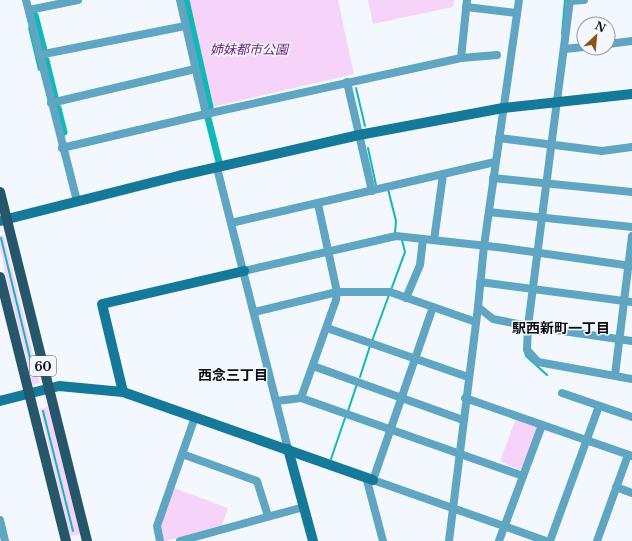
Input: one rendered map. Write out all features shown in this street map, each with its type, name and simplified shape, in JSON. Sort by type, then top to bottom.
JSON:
[{"type":"main road","name":"60","points":[[0,192],[4,220],[49,388],[85,540]]},
{"type":"main road","name":"60","points":[[0,277],[66,541]]},
{"type":"street","points":[[26,0],[62,148],[77,201]]},
{"type":"street","points":[[29,10],[78,0]]},
{"type":"street","points":[[180,0],[206,114]]},
{"type":"street","points":[[449,541],[468,377],[478,308],[484,246],[519,0]]},
{"type":"street","points":[[584,0],[570,0],[526,326],[527,350],[538,362],[632,379]]},
{"type":"street","points":[[461,58],[466,3],[517,13]]},
{"type":"street","points":[[40,55],[185,26]]},
{"type":"street","points":[[616,43],[632,41]]},
{"type":"street","points":[[564,49],[576,48]]},
{"type":"street","points":[[62,148],[347,82],[461,58],[496,55]]},
{"type":"street","points":[[51,102],[195,69]]},
{"type":"street","points":[[347,82],[372,191]]},
{"type":"street","points":[[4,220],[77,201],[359,135],[503,108],[632,94]]},
{"type":"street","points":[[499,138],[602,151],[632,147]]},
{"type":"street","points":[[231,223],[443,176],[495,162]]},
{"type":"street","points":[[217,168],[288,449],[313,541]]},
{"type":"street","points":[[434,240],[443,176]]},
{"type":"street","points":[[494,178],[632,192]]},
{"type":"street","points":[[301,398],[327,328],[337,292],[318,204]]},
{"type":"street","points":[[489,212],[632,227]]},
{"type":"street","points":[[123,392],[102,304],[396,236],[484,246],[630,266]]},
{"type":"street","points":[[615,375],[620,339],[628,302],[632,236]]},
{"type":"street","points":[[406,298],[420,264],[423,239]]},
{"type":"street","points":[[480,282],[628,302]]},
{"type":"street","points":[[254,312],[337,292],[390,292],[476,322]]},
{"type":"street","points":[[383,541],[369,479],[402,398],[433,307]]},
{"type":"street","points":[[478,308],[493,319],[526,326],[632,341]]},
{"type":"street","points":[[327,328],[468,377]]},
{"type":"street","points":[[313,366],[464,420]]},
{"type":"street","points":[[0,401],[59,386],[123,392],[195,416],[369,479],[505,525],[546,541]]},
{"type":"street","points":[[562,394],[632,417]]},
{"type":"street","points":[[277,401],[301,398],[523,476]]},
{"type":"street","points":[[466,398],[630,455],[616,488],[597,541]]},
{"type":"street","points":[[550,541],[599,406]]},
{"type":"street","points":[[160,541],[157,526],[195,416]]},
{"type":"street","points":[[499,541],[542,425]]},
{"type":"street","points":[[182,454],[257,481],[268,516]]},
{"type":"street","points":[[616,488],[632,493]]},
{"type":"street","points":[[180,541],[304,507]]},
{"type":"street","points":[[0,520],[5,541]]},
{"type":"green space","name":"姉妹都市公園","points":[[187,0],[338,0],[354,74],[212,107]]},
{"type":"green space","points":[[368,0],[454,0],[453,7],[373,24]]},
{"type":"green space","points":[[4,235],[40,383],[33,385],[0,247],[0,236]]},
{"type":"green space","points":[[48,407],[80,534],[70,536],[40,409]]},
{"type":"green space","points":[[517,416],[538,427],[523,468],[519,470],[500,461]]},
{"type":"green space","points":[[174,488],[228,508],[222,525],[166,541],[162,539],[161,525]]},
{"type":"waterway","points":[[186,0],[210,107]]},
{"type":"waterway","points":[[562,34],[565,0]]},
{"type":"waterway","points":[[35,15],[44,50]]},
{"type":"waterway","points":[[29,28],[39,70]]},
{"type":"waterway","points":[[46,60],[55,97]]},
{"type":"waterway","points":[[356,88],[365,126]]},
{"type":"waterway","points":[[58,108],[64,132]]},
{"type":"waterway","points":[[208,118],[219,162]]},
{"type":"waterway","points":[[368,148],[376,185]]},
{"type":"waterway","points":[[388,189],[396,221],[395,233]]},
{"type":"waterway","points":[[1,238],[34,374]]},
{"type":"waterway","points":[[391,290],[405,252],[402,240]]},
{"type":"waterway","points":[[372,341],[389,295]]},
{"type":"waterway","points":[[360,377],[370,346]]},
{"type":"waterway","points":[[525,352],[526,356],[547,375]]},
{"type":"waterway","points":[[348,411],[357,384]]},
{"type":"waterway","points":[[43,411],[73,531]]},
{"type":"waterway","points":[[331,459],[345,418]]},
{"type":"district","name":"駅西新町一丁目","points":[[561,328]]},
{"type":"district","name":"西念三丁目","points":[[233,375]]}]
